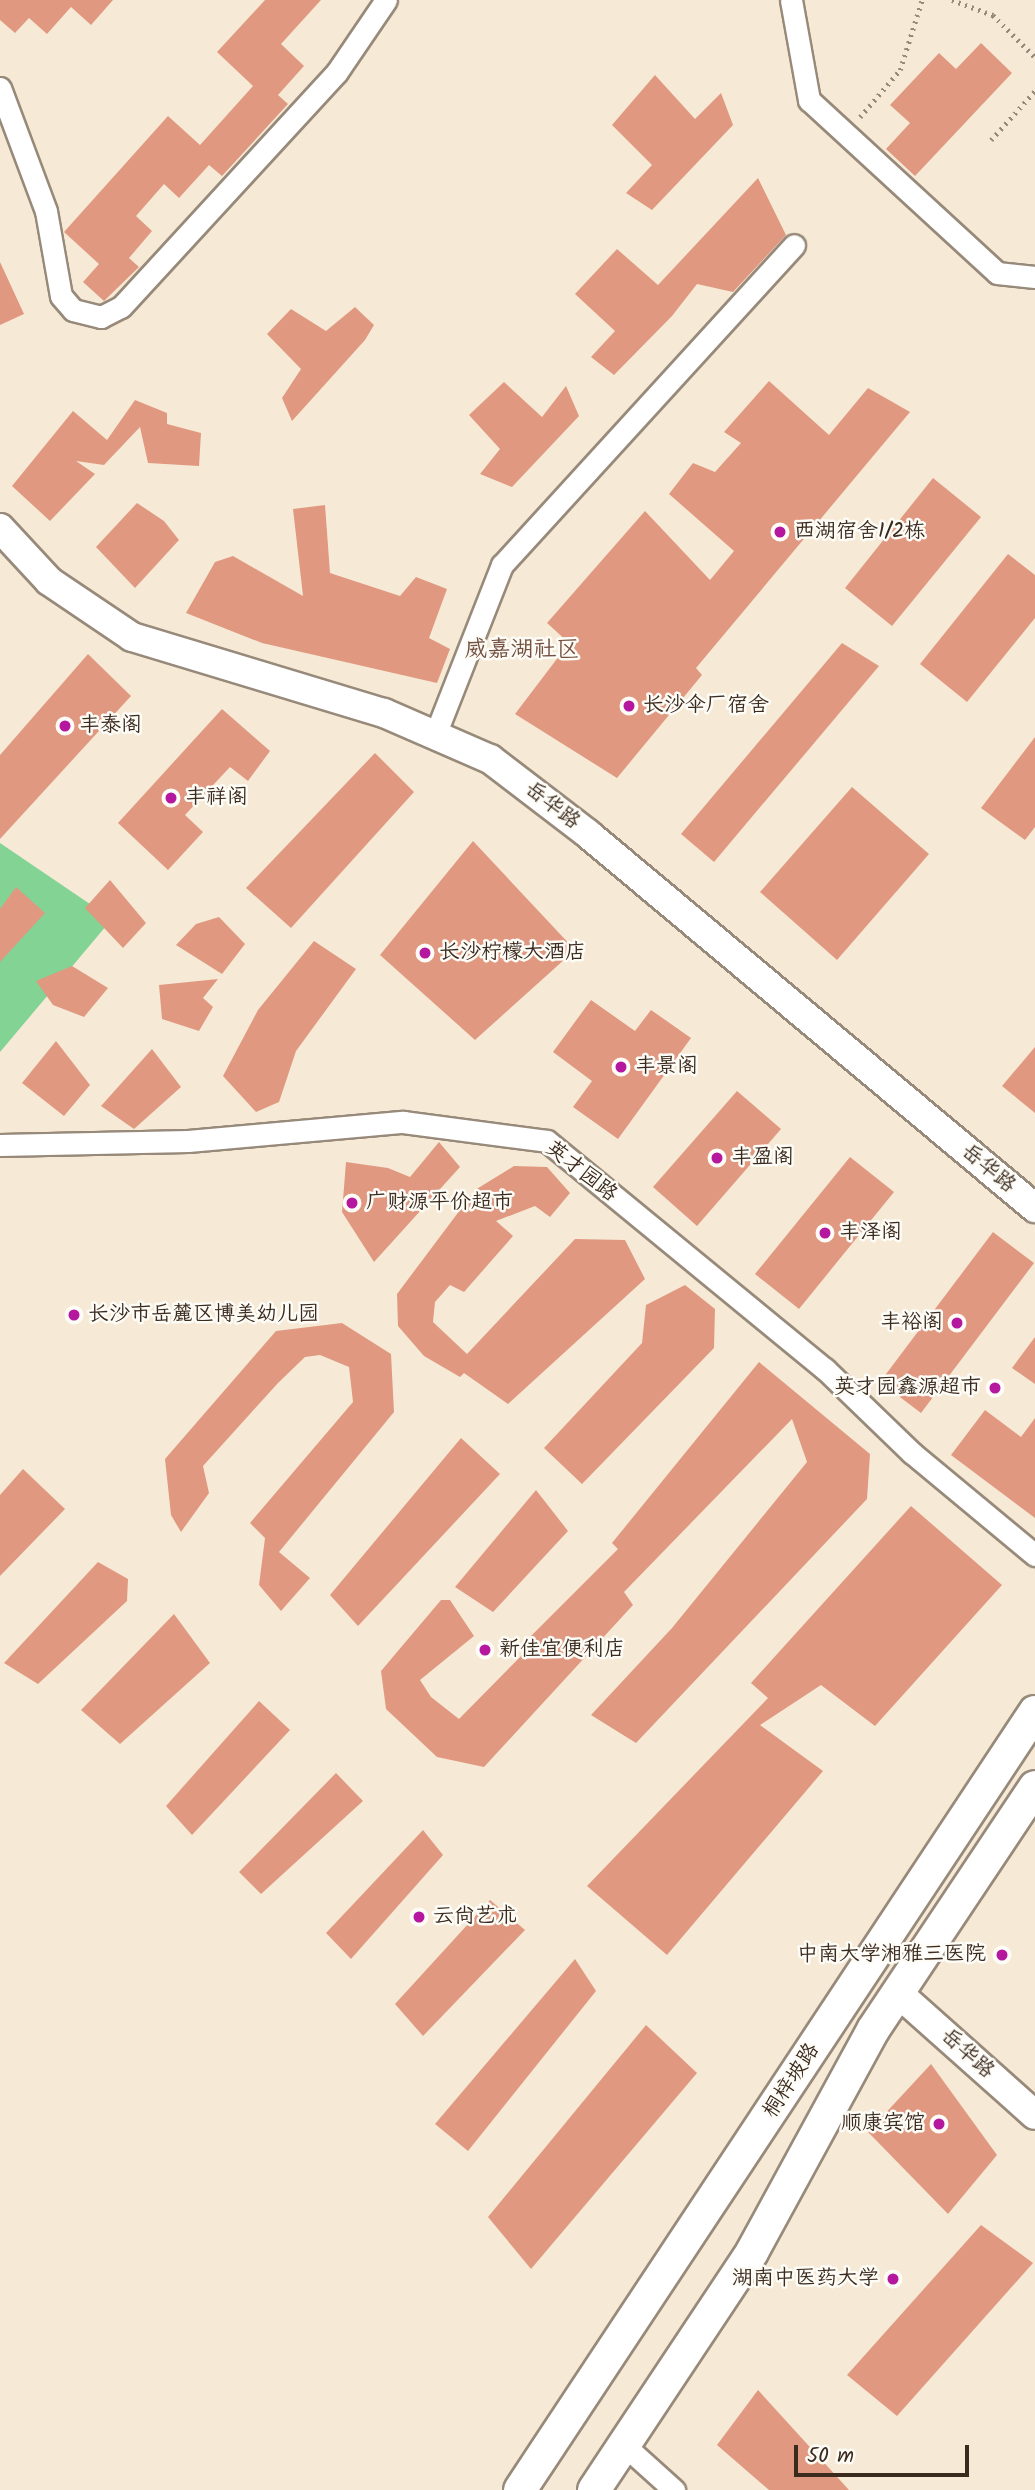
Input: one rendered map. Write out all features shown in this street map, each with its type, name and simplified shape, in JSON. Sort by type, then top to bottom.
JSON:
[{"type":"main road","name":"桐梓坡路","points":[[522,2490],[1035,1712]]},
{"type":"main road","name":"桐梓坡路","points":[[591,2490],[752,2252],[898,1993],[1035,1787]]},
{"type":"street","points":[[0,88],[46,211],[61,296],[73,310],[101,317],[121,307],[337,72],[386,0]]},
{"type":"street","points":[[790,0],[809,100],[997,273],[1035,276]]},
{"type":"street","points":[[435,735],[502,565],[794,245]]},
{"type":"street","name":"岳华路","points":[[0,528],[50,581],[132,637],[384,713],[490,759],[588,834],[1035,1208]]},
{"type":"street","name":"英才园路","points":[[0,1145],[188,1141],[403,1122],[547,1140],[825,1370],[912,1453],[1035,1555]]},
{"type":"street","name":"岳华路","points":[[898,1993],[1035,2115]]},
{"type":"street","points":[[623,2444],[674,2490]]},
{"type":"path","points":[[846,133],[900,70],[922,0]]},
{"type":"path","points":[[952,0],[958,6],[993,15],[1035,57]]},
{"type":"path","points":[[991,140],[1035,91]]},
{"type":"green space","points":[[0,843],[112,919],[0,1052]]},
{"type":"building","points":[[0,0],[113,0],[91,25],[71,7],[47,34],[29,18],[15,33],[0,20]]},
{"type":"building","points":[[265,0],[321,0],[281,44],[304,66],[278,95],[288,104],[222,176],[209,165],[179,198],[164,184],[136,216],[152,231],[129,258],[139,267],[104,301],[83,282],[99,264],[64,232],[168,116],[200,145],[253,86],[217,52]]},
{"type":"building","points":[[981,43],[1012,73],[915,176],[886,149],[910,123],[890,105],[939,53],[956,69]]},
{"type":"building","points":[[655,75],[695,119],[721,93],[733,125],[652,210],[626,193],[652,165],[612,125]]},
{"type":"building","points":[[758,178],[786,235],[733,292],[697,284],[672,316],[614,375],[591,357],[615,331],[575,294],[617,249],[658,285]]},
{"type":"building","points":[[0,262],[24,314],[0,325]]},
{"type":"building","points":[[355,307],[374,325],[365,340],[292,421],[282,398],[301,369],[267,334],[291,309],[326,331]]},
{"type":"building","points":[[769,381],[829,435],[868,388],[910,412],[696,668],[702,675],[617,778],[515,714],[569,643],[547,623],[645,511],[710,580],[734,551],[669,494],[693,463],[715,472],[741,443],[724,432]]},
{"type":"building","points":[[504,382],[542,417],[566,386],[579,416],[512,487],[480,474],[500,449],[469,415]]},
{"type":"building","points":[[135,400],[167,413],[167,424],[201,433],[199,466],[148,463],[140,427],[104,465],[76,461],[95,474],[50,521],[12,486],[73,411],[107,440]]},
{"type":"building","points":[[933,478],[981,517],[892,626],[845,588]]},
{"type":"building","points":[[137,503],[164,521],[179,540],[135,588],[96,547]]},
{"type":"building","points":[[325,505],[330,573],[400,596],[416,577],[447,589],[429,638],[450,649],[437,683],[262,643],[186,613],[215,562],[233,556],[303,596],[293,509]]},
{"type":"building","points":[[1008,554],[1035,575],[1035,618],[967,702],[920,664]]},
{"type":"building","points":[[842,643],[879,666],[714,862],[681,834]]},
{"type":"building","name":"丰泰阁","points":[[88,654],[131,696],[0,839],[0,755]]},
{"type":"building","name":"丰祥阁","points":[[222,709],[270,751],[248,781],[230,767],[185,815],[203,832],[168,870],[118,823]]},
{"type":"building","points":[[1035,737],[1035,827],[1025,840],[981,808]]},
{"type":"building","points":[[375,753],[414,792],[291,928],[246,888]]},
{"type":"building","points":[[852,787],[929,854],[837,960],[760,892]]},
{"type":"building","points":[[473,841],[575,950],[475,1040],[380,955]]},
{"type":"building","points":[[110,880],[146,923],[123,948],[85,908]]},
{"type":"building","points":[[16,887],[45,913],[0,962],[0,909]]},
{"type":"building","points":[[219,917],[245,944],[222,974],[176,945],[196,924]]},
{"type":"building","points":[[314,941],[356,969],[296,1051],[279,1102],[256,1112],[223,1076],[258,1010]]},
{"type":"building","points":[[72,966],[108,988],[84,1017],[53,1005],[36,981]]},
{"type":"building","points":[[218,979],[203,998],[213,1007],[199,1031],[162,1019],[159,985]]},
{"type":"building","name":"丰景阁","points":[[591,1000],[635,1031],[651,1010],[691,1038],[618,1139],[573,1107],[592,1081],[553,1052]]},
{"type":"building","points":[[56,1041],[90,1085],[64,1116],[22,1083]]},
{"type":"building","points":[[1035,1047],[1035,1113],[1002,1086]]},
{"type":"building","points":[[152,1049],[181,1087],[134,1129],[101,1106]]},
{"type":"building","name":"丰盈阁","points":[[737,1091],[781,1129],[697,1226],[653,1187]]},
{"type":"building","points":[[439,1142],[460,1167],[374,1262],[342,1212],[346,1162],[388,1168],[410,1177]]},
{"type":"building","name":"丰泽阁","points":[[850,1157],[894,1192],[799,1309],[755,1274]]},
{"type":"building","points":[[514,1166],[547,1167],[570,1193],[550,1217],[535,1206],[496,1221],[513,1236],[464,1292],[450,1285],[435,1302],[433,1322],[467,1354],[575,1239],[625,1240],[645,1279],[508,1404],[464,1373],[460,1377],[424,1356],[398,1326],[397,1294],[475,1190]]},
{"type":"building","name":"丰裕阁","points":[[993,1232],[1034,1263],[921,1413],[880,1382]]},
{"type":"building","points":[[685,1285],[715,1309],[714,1348],[582,1484],[544,1448],[642,1343],[646,1305]]},
{"type":"building","points":[[342,1323],[391,1354],[394,1412],[279,1552],[310,1578],[281,1611],[259,1585],[265,1538],[250,1523],[353,1402],[349,1367],[320,1355],[305,1357],[278,1383],[203,1466],[209,1493],[181,1532],[171,1515],[165,1459],[276,1331]]},
{"type":"building","points":[[1035,1337],[1035,1384],[1012,1368]]},
{"type":"building","points":[[759,1362],[870,1454],[867,1499],[636,1743],[591,1715],[672,1628],[807,1462],[792,1419],[624,1592],[633,1605],[484,1767],[437,1757],[386,1709],[381,1671],[441,1600],[450,1600],[474,1636],[420,1680],[431,1697],[459,1719],[526,1651],[521,1646],[618,1549],[612,1543]]},
{"type":"building","points":[[985,1410],[1021,1437],[1035,1418],[1035,1518],[951,1455]]},
{"type":"building","points":[[461,1438],[500,1474],[358,1626],[330,1595]]},
{"type":"building","points":[[23,1469],[65,1509],[0,1576],[0,1495]]},
{"type":"building","points":[[536,1490],[568,1531],[493,1612],[455,1587]]},
{"type":"building","points":[[911,1506],[1002,1585],[875,1726],[821,1685],[760,1725],[823,1771],[667,1955],[587,1886],[768,1698],[751,1683]]},
{"type":"building","points":[[98,1562],[128,1579],[127,1601],[38,1684],[4,1663]]},
{"type":"building","points":[[174,1614],[210,1663],[120,1744],[81,1710]]},
{"type":"building","points":[[259,1701],[290,1730],[192,1835],[166,1806]]},
{"type":"building","points":[[336,1773],[363,1801],[261,1894],[239,1872]]},
{"type":"building","points":[[423,1830],[443,1855],[351,1959],[326,1933]]},
{"type":"building","points":[[490,1900],[525,1930],[423,2036],[395,2004]]},
{"type":"building","points":[[575,1959],[596,1991],[468,2151],[435,2124]]},
{"type":"building","points":[[646,2025],[697,2073],[531,2269],[488,2217]]},
{"type":"building","points":[[931,2064],[997,2155],[948,2214],[868,2132]]},
{"type":"building","points":[[981,2225],[1033,2263],[897,2416],[847,2375]]},
{"type":"building","points":[[758,2390],[849,2490],[769,2490],[717,2445]]},
{"type":"place","name":"西湖宿舍1/2栋","points":[[780,532]]},
{"type":"place","name":"长沙伞厂宿舍","points":[[629,706]]},
{"type":"place","name":"丰泰阁","points":[[65,726]]},
{"type":"place","name":"丰祥阁","points":[[171,798]]},
{"type":"place","name":"长沙柠檬大酒店","points":[[425,953]]},
{"type":"place","name":"丰景阁","points":[[621,1067]]},
{"type":"place","name":"丰盈阁","points":[[717,1158]]},
{"type":"place","name":"广财源平价超市","points":[[352,1203]]},
{"type":"place","name":"丰泽阁","points":[[825,1233]]},
{"type":"place","name":"长沙市岳麓区博美幼儿园","points":[[74,1315]]},
{"type":"place","name":"丰裕阁","points":[[957,1323]]},
{"type":"place","name":"英才园鑫源超市","points":[[995,1388]]},
{"type":"place","name":"新佳宜便利店","points":[[485,1650]]},
{"type":"place","name":"云尚艺术","points":[[419,1917]]},
{"type":"place","name":"中南大学湘雅三医院","points":[[1002,1955]]},
{"type":"place","name":"顺康宾馆","points":[[939,2124]]},
{"type":"place","name":"湖南中医药大学","points":[[893,2279]]},
{"type":"district","name":"威嘉湖社区","points":[[522,650]]}]
